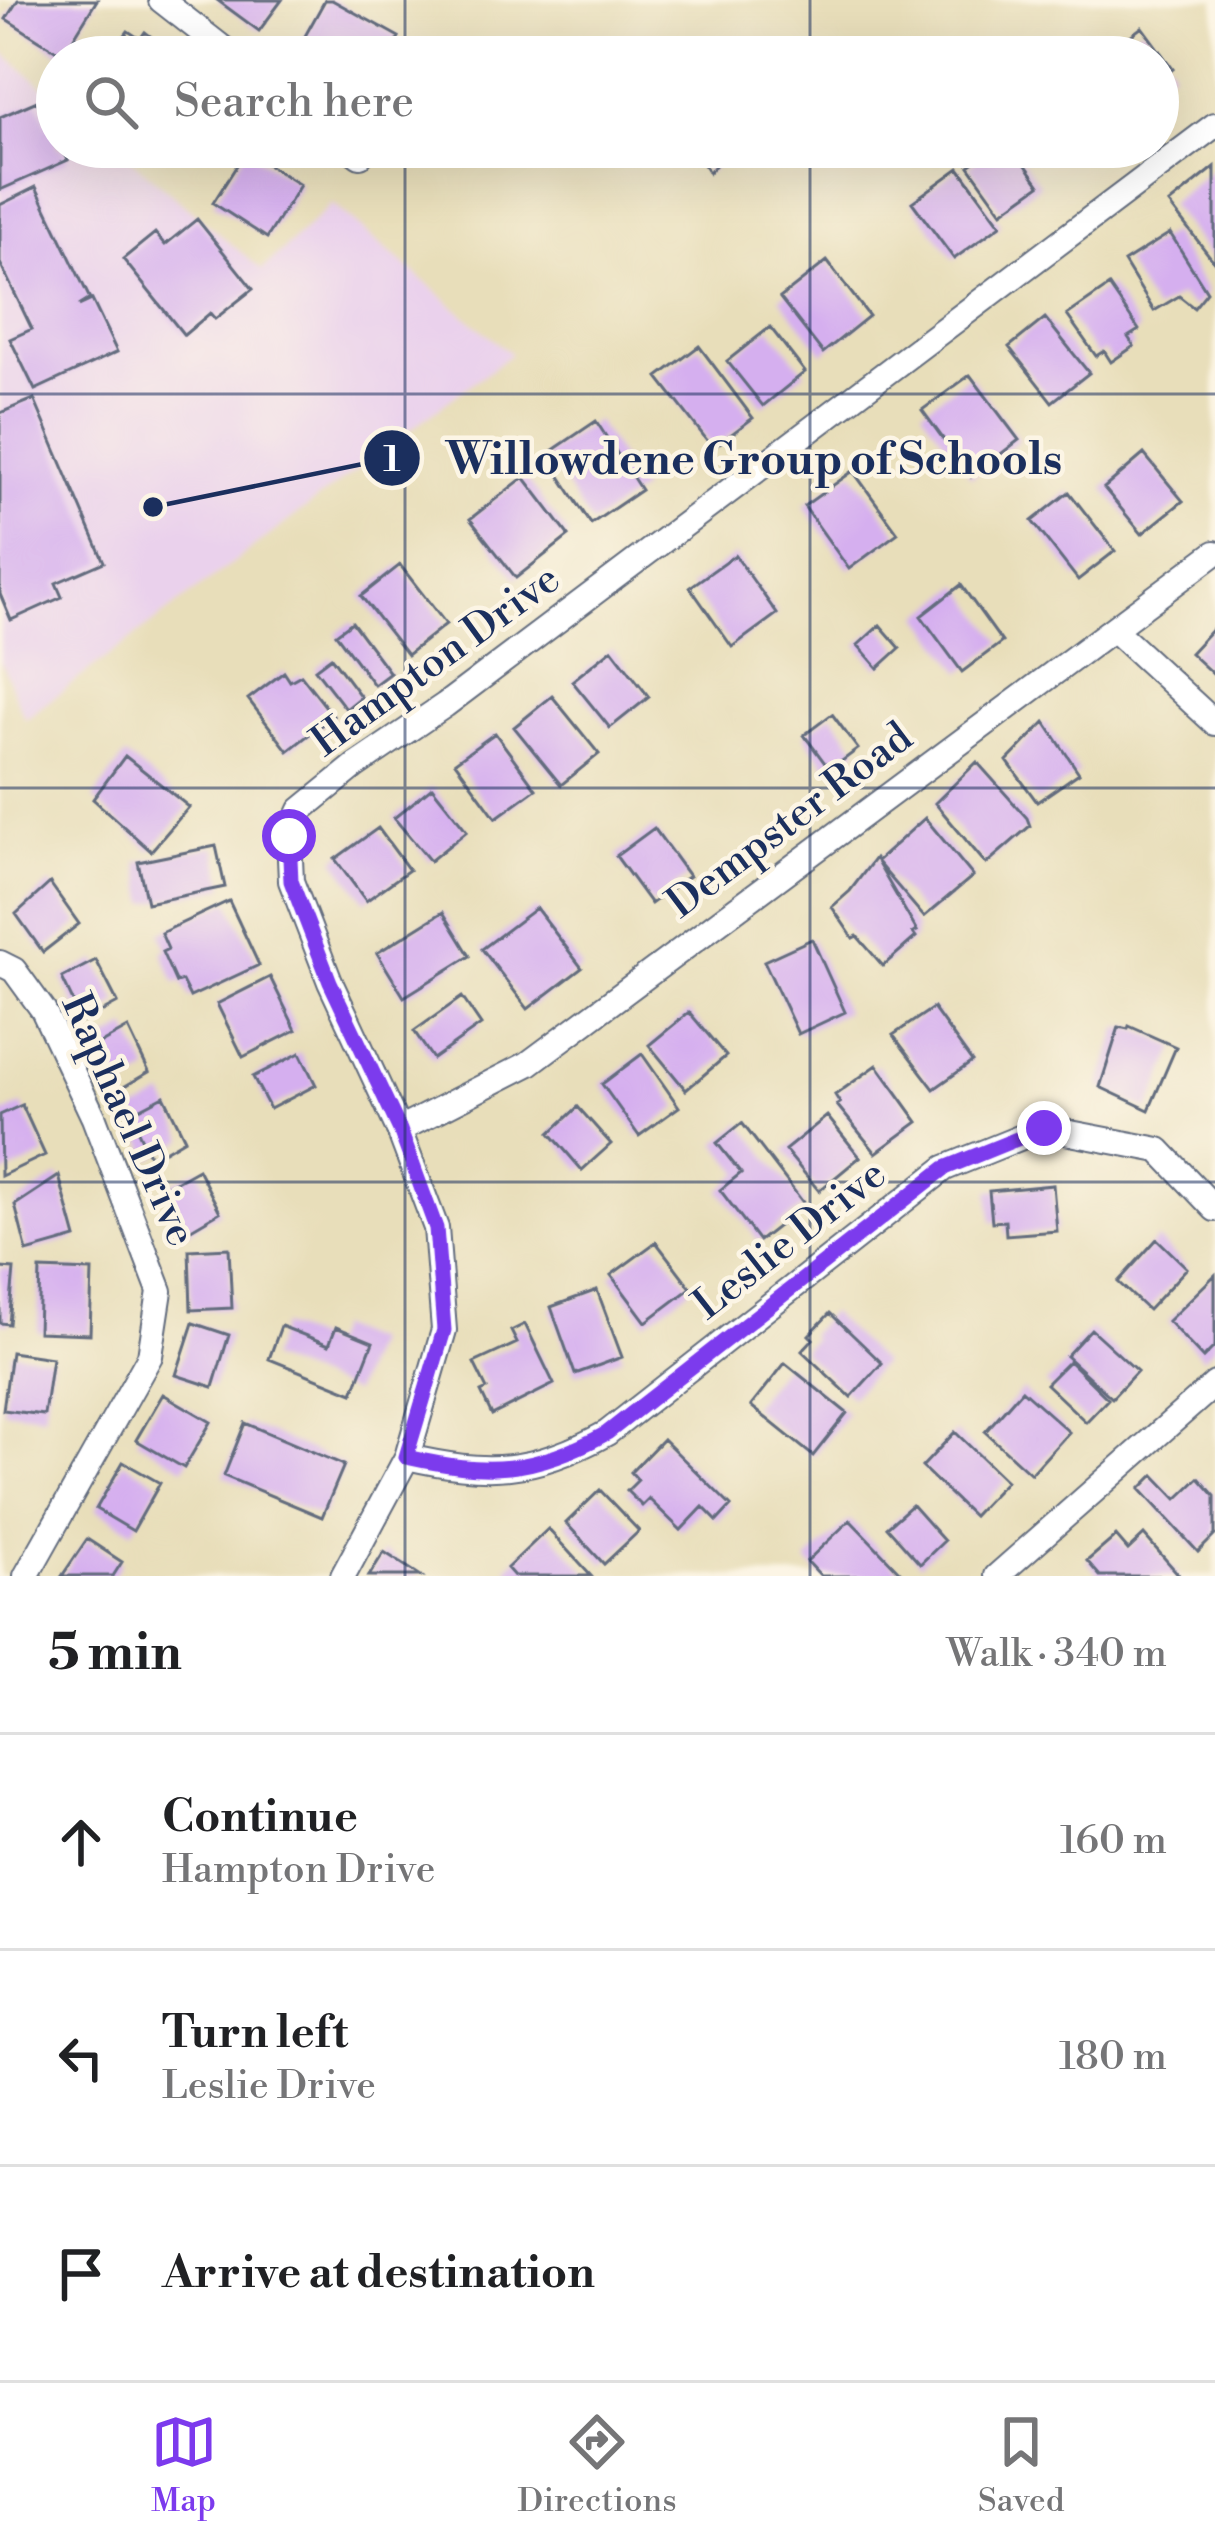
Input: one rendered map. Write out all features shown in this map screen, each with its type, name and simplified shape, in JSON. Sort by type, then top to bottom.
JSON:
[{"type":"street","points":[[161,0],[207,36]]},
{"type":"street","name":"Hampton Drive","points":[[1179,152],[1215,125]]},
{"type":"street","name":"Hampton Drive","points":[[343,1576],[406,1457],[444,1330],[436,1228],[400,1130],[330,982],[291,881],[289,836],[301,810],[1158,168]]},
{"type":"street","name":"Dempster Road","points":[[400,1130],[528,1064],[1215,553]]},
{"type":"street","points":[[1113,629],[1215,723]]},
{"type":"street","name":"Raphael Drive","points":[[0,963],[14,970],[43,1010],[94,1118],[160,1291],[150,1356],[26,1576]]},
{"type":"street","name":"Leslie Drive","points":[[406,1457],[461,1469],[495,1470],[570,1453],[607,1433],[945,1168],[1044,1128],[1159,1150],[1215,1209]]},
{"type":"street","points":[[997,1576],[1215,1384]]},
{"type":"shaded area","points":[[0,50],[36,80],[36,168],[141,168],[262,270],[332,204],[511,354],[25,719],[0,660]]},
{"type":"building","points":[[18,0],[97,0],[75,36],[36,38],[6,19]]},
{"type":"building","points":[[217,0],[282,0],[259,31]]},
{"type":"building","points":[[325,0],[332,0],[397,36],[305,36]]},
{"type":"building","points":[[36,101],[36,168],[50,168],[0,190],[0,117]]},
{"type":"building","points":[[1215,167],[1215,263],[1169,204]]},
{"type":"building","points":[[235,168],[273,168],[300,185],[267,238],[213,203]]},
{"type":"building","points":[[959,168],[1001,225],[954,259],[912,202]]},
{"type":"building","points":[[970,168],[1028,168],[1040,185],[1002,212]]},
{"type":"building","points":[[36,187],[90,299],[79,306],[92,300],[117,352],[35,390],[10,339],[32,329],[0,263],[0,205]]},
{"type":"building","points":[[197,219],[253,289],[215,319],[210,313],[184,335],[123,259],[155,233],[165,245]]},
{"type":"building","points":[[1170,233],[1207,292],[1194,308],[1179,296],[1154,311],[1124,262]]},
{"type":"building","points":[[827,261],[869,316],[823,353],[780,298]]},
{"type":"building","points":[[1109,286],[1139,330],[1128,337],[1134,346],[1111,362],[1104,351],[1096,356],[1067,315]]},
{"type":"building","points":[[1045,318],[1089,373],[1052,402],[1009,347]]},
{"type":"building","points":[[770,327],[805,372],[763,406],[727,361]]},
{"type":"building","points":[[699,346],[753,418],[713,448],[658,377]]},
{"type":"building","points":[[970,375],[1019,440],[971,477],[922,410]]},
{"type":"building","points":[[34,399],[104,562],[56,583],[62,597],[11,620],[0,594],[0,413]]},
{"type":"building","points":[[596,421],[641,490],[591,524],[546,455]]},
{"type":"building","points":[[1144,454],[1183,501],[1142,534],[1104,488]]},
{"type":"building","points":[[853,471],[898,533],[849,569],[804,506]]},
{"type":"building","points":[[524,477],[569,536],[516,578],[470,519]]},
{"type":"building","points":[[1069,492],[1115,551],[1078,580],[1032,521]]},
{"type":"building","points":[[735,555],[777,614],[732,647],[690,587]]},
{"type":"building","points":[[400,565],[446,624],[407,655],[361,596]]},
{"type":"building","points":[[961,585],[1002,642],[962,672],[921,616]]},
{"type":"building","points":[[352,622],[390,673],[374,685],[336,634]]},
{"type":"building","points":[[880,625],[900,648],[878,668],[858,645]]},
{"type":"building","points":[[1215,626],[1215,676],[1190,653]]},
{"type":"building","points":[[612,649],[649,697],[610,728],[572,681]]},
{"type":"building","points":[[331,657],[361,697],[346,709],[315,669]]},
{"type":"building","points":[[284,672],[290,681],[301,675],[333,716],[288,751],[248,699]]},
{"type":"building","points":[[552,696],[599,754],[561,785],[514,727]]},
{"type":"building","points":[[832,714],[858,749],[830,770],[804,735]]},
{"type":"building","points":[[1045,722],[1079,773],[1037,802],[1007,761]]},
{"type":"building","points":[[495,733],[536,789],[496,818],[455,762]]},
{"type":"building","points":[[125,756],[189,807],[151,851],[93,799]]},
{"type":"building","points":[[977,762],[1030,826],[986,864],[935,803]]},
{"type":"building","points":[[432,787],[467,831],[430,861],[394,818]]},
{"type":"building","points":[[925,818],[973,876],[924,917],[877,862],[917,931],[883,966],[857,936],[853,938],[832,907],[875,858],[877,861]]},
{"type":"building","points":[[378,828],[409,870],[366,901],[335,859]]},
{"type":"building","points":[[654,828],[689,876],[651,904],[616,856]]},
{"type":"building","points":[[216,846],[225,887],[147,903],[138,862]]},
{"type":"building","points":[[50,883],[79,924],[43,952],[16,914]]},
{"type":"building","points":[[229,901],[259,965],[190,997],[182,981],[176,983],[162,952],[168,949],[161,933]]},
{"type":"building","points":[[536,908],[582,968],[528,1009],[482,949]]},
{"type":"building","points":[[443,912],[470,956],[404,997],[377,953]]},
{"type":"building","points":[[812,939],[845,1012],[798,1034],[764,961]]},
{"type":"building","points":[[96,960],[118,1003],[83,1022],[62,978]]},
{"type":"building","points":[[270,977],[296,1030],[243,1057],[217,1004]]},
{"type":"building","points":[[462,997],[481,1025],[433,1059],[414,1031]]},
{"type":"building","points":[[933,1008],[972,1062],[934,1089],[893,1035]]},
{"type":"building","points":[[689,1012],[726,1056],[686,1090],[649,1045]]},
{"type":"building","points":[[1129,1026],[1176,1047],[1149,1110],[1100,1087],[1119,1027]]},
{"type":"building","points":[[128,1028],[149,1072],[115,1092],[94,1047]]},
{"type":"building","points":[[300,1053],[316,1085],[270,1109],[253,1077]]},
{"type":"building","points":[[642,1054],[679,1107],[639,1136],[602,1084]]},
{"type":"building","points":[[877,1065],[918,1122],[876,1153],[837,1105],[835,1095]]},
{"type":"building","points":[[164,1096],[185,1139],[151,1159],[130,1114]]},
{"type":"building","points":[[22,1105],[45,1155],[1,1176],[0,1115]]},
{"type":"building","points":[[578,1107],[611,1144],[582,1170],[550,1133]]},
{"type":"building","points":[[827,1116],[860,1157],[819,1191],[785,1150]]},
{"type":"building","points":[[742,1123],[805,1205],[759,1241],[720,1190],[741,1173],[717,1143]]},
{"type":"building","points":[[198,1169],[220,1212],[186,1232],[164,1188]]},
{"type":"building","points":[[59,1176],[76,1238],[27,1252],[15,1205]]},
{"type":"building","points":[[1053,1185],[1057,1231],[1006,1235],[1005,1221],[992,1222],[989,1191]]},
{"type":"building","points":[[1157,1239],[1187,1268],[1148,1310],[1118,1282]]},
{"type":"building","points":[[656,1242],[691,1288],[646,1322],[611,1275]]},
{"type":"building","points":[[229,1248],[232,1308],[191,1310],[189,1250]]},
{"type":"building","points":[[0,1268],[14,1269],[9,1324],[0,1323]]},
{"type":"building","points":[[40,1269],[92,1271],[90,1334],[38,1332]]},
{"type":"building","points":[[1215,1275],[1215,1346],[1203,1358],[1168,1321]]},
{"type":"building","points":[[597,1290],[622,1357],[575,1374],[551,1307]]},
{"type":"building","points":[[830,1313],[882,1363],[851,1397],[802,1351],[813,1339],[809,1335]]},
{"type":"building","points":[[193,1323],[229,1335],[213,1387],[176,1375]]},
{"type":"building","points":[[525,1324],[554,1384],[492,1415],[481,1392],[487,1389],[474,1363],[517,1343],[511,1331]]},
{"type":"building","points":[[281,1326],[329,1345],[336,1327],[373,1342],[353,1393],[269,1359]]},
{"type":"building","points":[[1091,1329],[1137,1371],[1112,1398],[1066,1356]]},
{"type":"building","points":[[11,1352],[52,1358],[44,1415],[3,1410]]},
{"type":"building","points":[[1069,1361],[1108,1399],[1086,1422],[1046,1384]]},
{"type":"building","points":[[785,1363],[847,1413],[813,1456],[751,1406]]},
{"type":"building","points":[[1022,1390],[1069,1432],[1031,1474],[985,1432]]},
{"type":"building","points":[[163,1394],[211,1422],[184,1468],[136,1440]]},
{"type":"building","points":[[245,1423],[344,1465],[322,1517],[224,1476]]},
{"type":"building","points":[[955,1432],[1006,1481],[973,1516],[922,1467]]},
{"type":"building","points":[[663,1439],[731,1506],[717,1521],[703,1507],[681,1530],[649,1499],[642,1506],[627,1491],[638,1480],[631,1472]]},
{"type":"building","points":[[123,1462],[160,1483],[133,1531],[96,1509]]},
{"type":"building","points":[[1154,1475],[1177,1499],[1199,1478],[1215,1496],[1215,1535],[1198,1552],[1140,1489]]},
{"type":"building","points":[[600,1490],[639,1531],[604,1564],[566,1523]]},
{"type":"building","points":[[912,1505],[944,1541],[920,1564],[887,1527]]},
{"type":"building","points":[[850,1520],[902,1574],[821,1576],[807,1561]]},
{"type":"building","points":[[548,1529],[591,1576],[514,1576],[507,1568]]},
{"type":"building","points":[[1144,1535],[1180,1576],[1100,1576],[1087,1561],[1116,1536],[1128,1550]]},
{"type":"building","points":[[87,1539],[122,1562],[113,1576],[62,1576]]},
{"type":"building","points":[[384,1552],[421,1576],[369,1576]]},
{"type":"place","name":"Willowdene Group of Schools","points":[[153,507]]},
{"type":"route","points":[[289,836],[291,881],[330,982],[400,1130],[436,1228],[444,1330],[406,1457],[461,1469],[495,1470],[570,1453],[607,1433],[945,1168],[1044,1128]]}]
